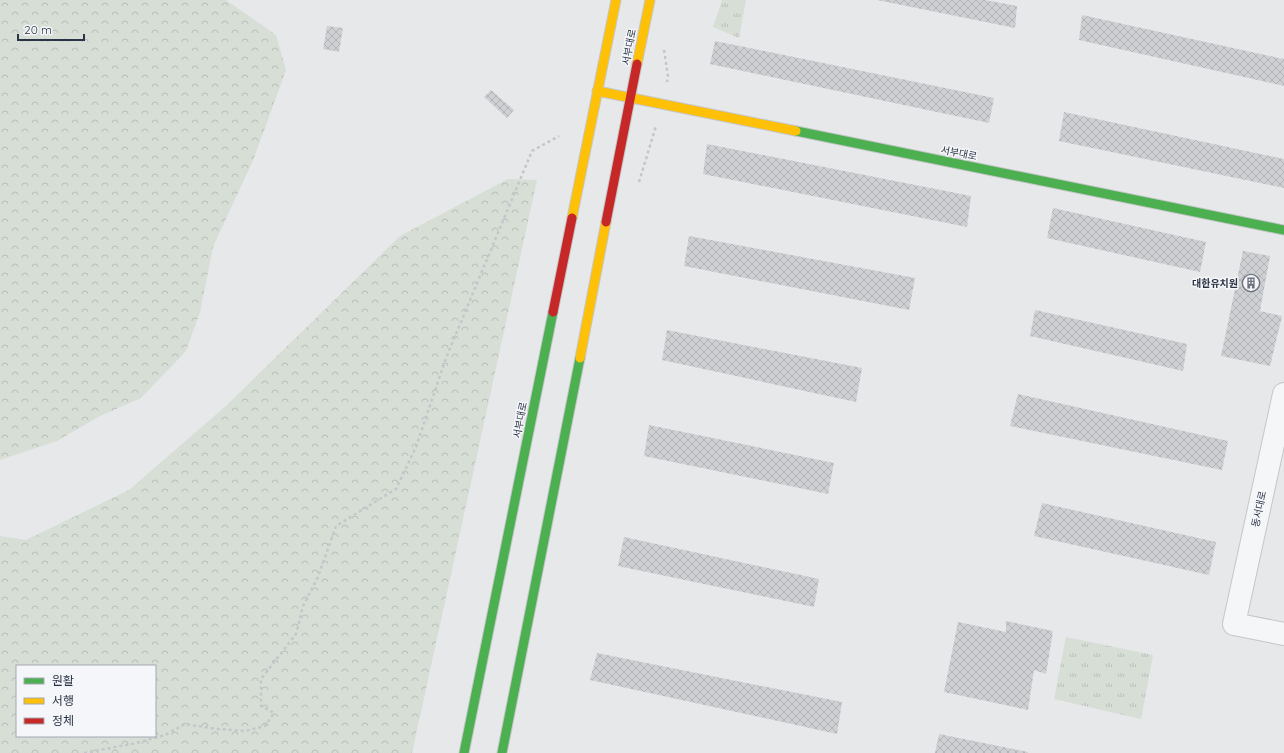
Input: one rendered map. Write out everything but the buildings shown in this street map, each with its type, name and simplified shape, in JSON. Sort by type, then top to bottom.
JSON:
[{"type":"main road","name":"서부대로","points":[[464,753],[616,0]]},
{"type":"main road","name":"서부대로","points":[[502,753],[650,0]]},
{"type":"main road","name":"서부대로","points":[[597,91],[1284,230]]},
{"type":"street","name":"동서대로","points":[[1284,394],[1234,624],[1284,634]]},
{"type":"path","points":[[84,753],[136,743],[165,735],[186,724],[245,731],[265,726],[274,713],[261,706],[261,678],[296,634],[303,606],[318,577],[336,526],[396,489],[416,447],[446,358],[532,151],[559,136]]},
{"type":"green space","points":[[0,0],[226,0],[276,35],[286,70],[254,158],[213,247],[200,312],[186,351],[141,398],[98,417],[57,441],[0,460]]},
{"type":"green space","points":[[722,0],[746,0],[739,38],[713,27]]},
{"type":"green space","points":[[508,179],[537,180],[412,753],[0,753],[0,536],[26,540],[129,490],[227,405],[400,236]]},
{"type":"green space","points":[[1066,637],[1153,655],[1141,719],[1054,699]]},
{"type":"traffic: fast","points":[[796,131],[1284,230]]},
{"type":"traffic: fast","points":[[464,753],[553,312]]},
{"type":"traffic: fast","points":[[502,753],[580,358]]},
{"type":"traffic: slow","points":[[572,218],[616,0]]},
{"type":"traffic: slow","points":[[637,64],[650,0]]},
{"type":"traffic: slow","points":[[597,91],[796,131]]},
{"type":"traffic: slow","points":[[580,358],[606,222]]},
{"type":"traffic: jam","points":[[606,222],[637,64]]},
{"type":"traffic: jam","points":[[553,312],[572,218]]},
{"type":"place","name":"대한유치원","points":[[1251,283]]}]
